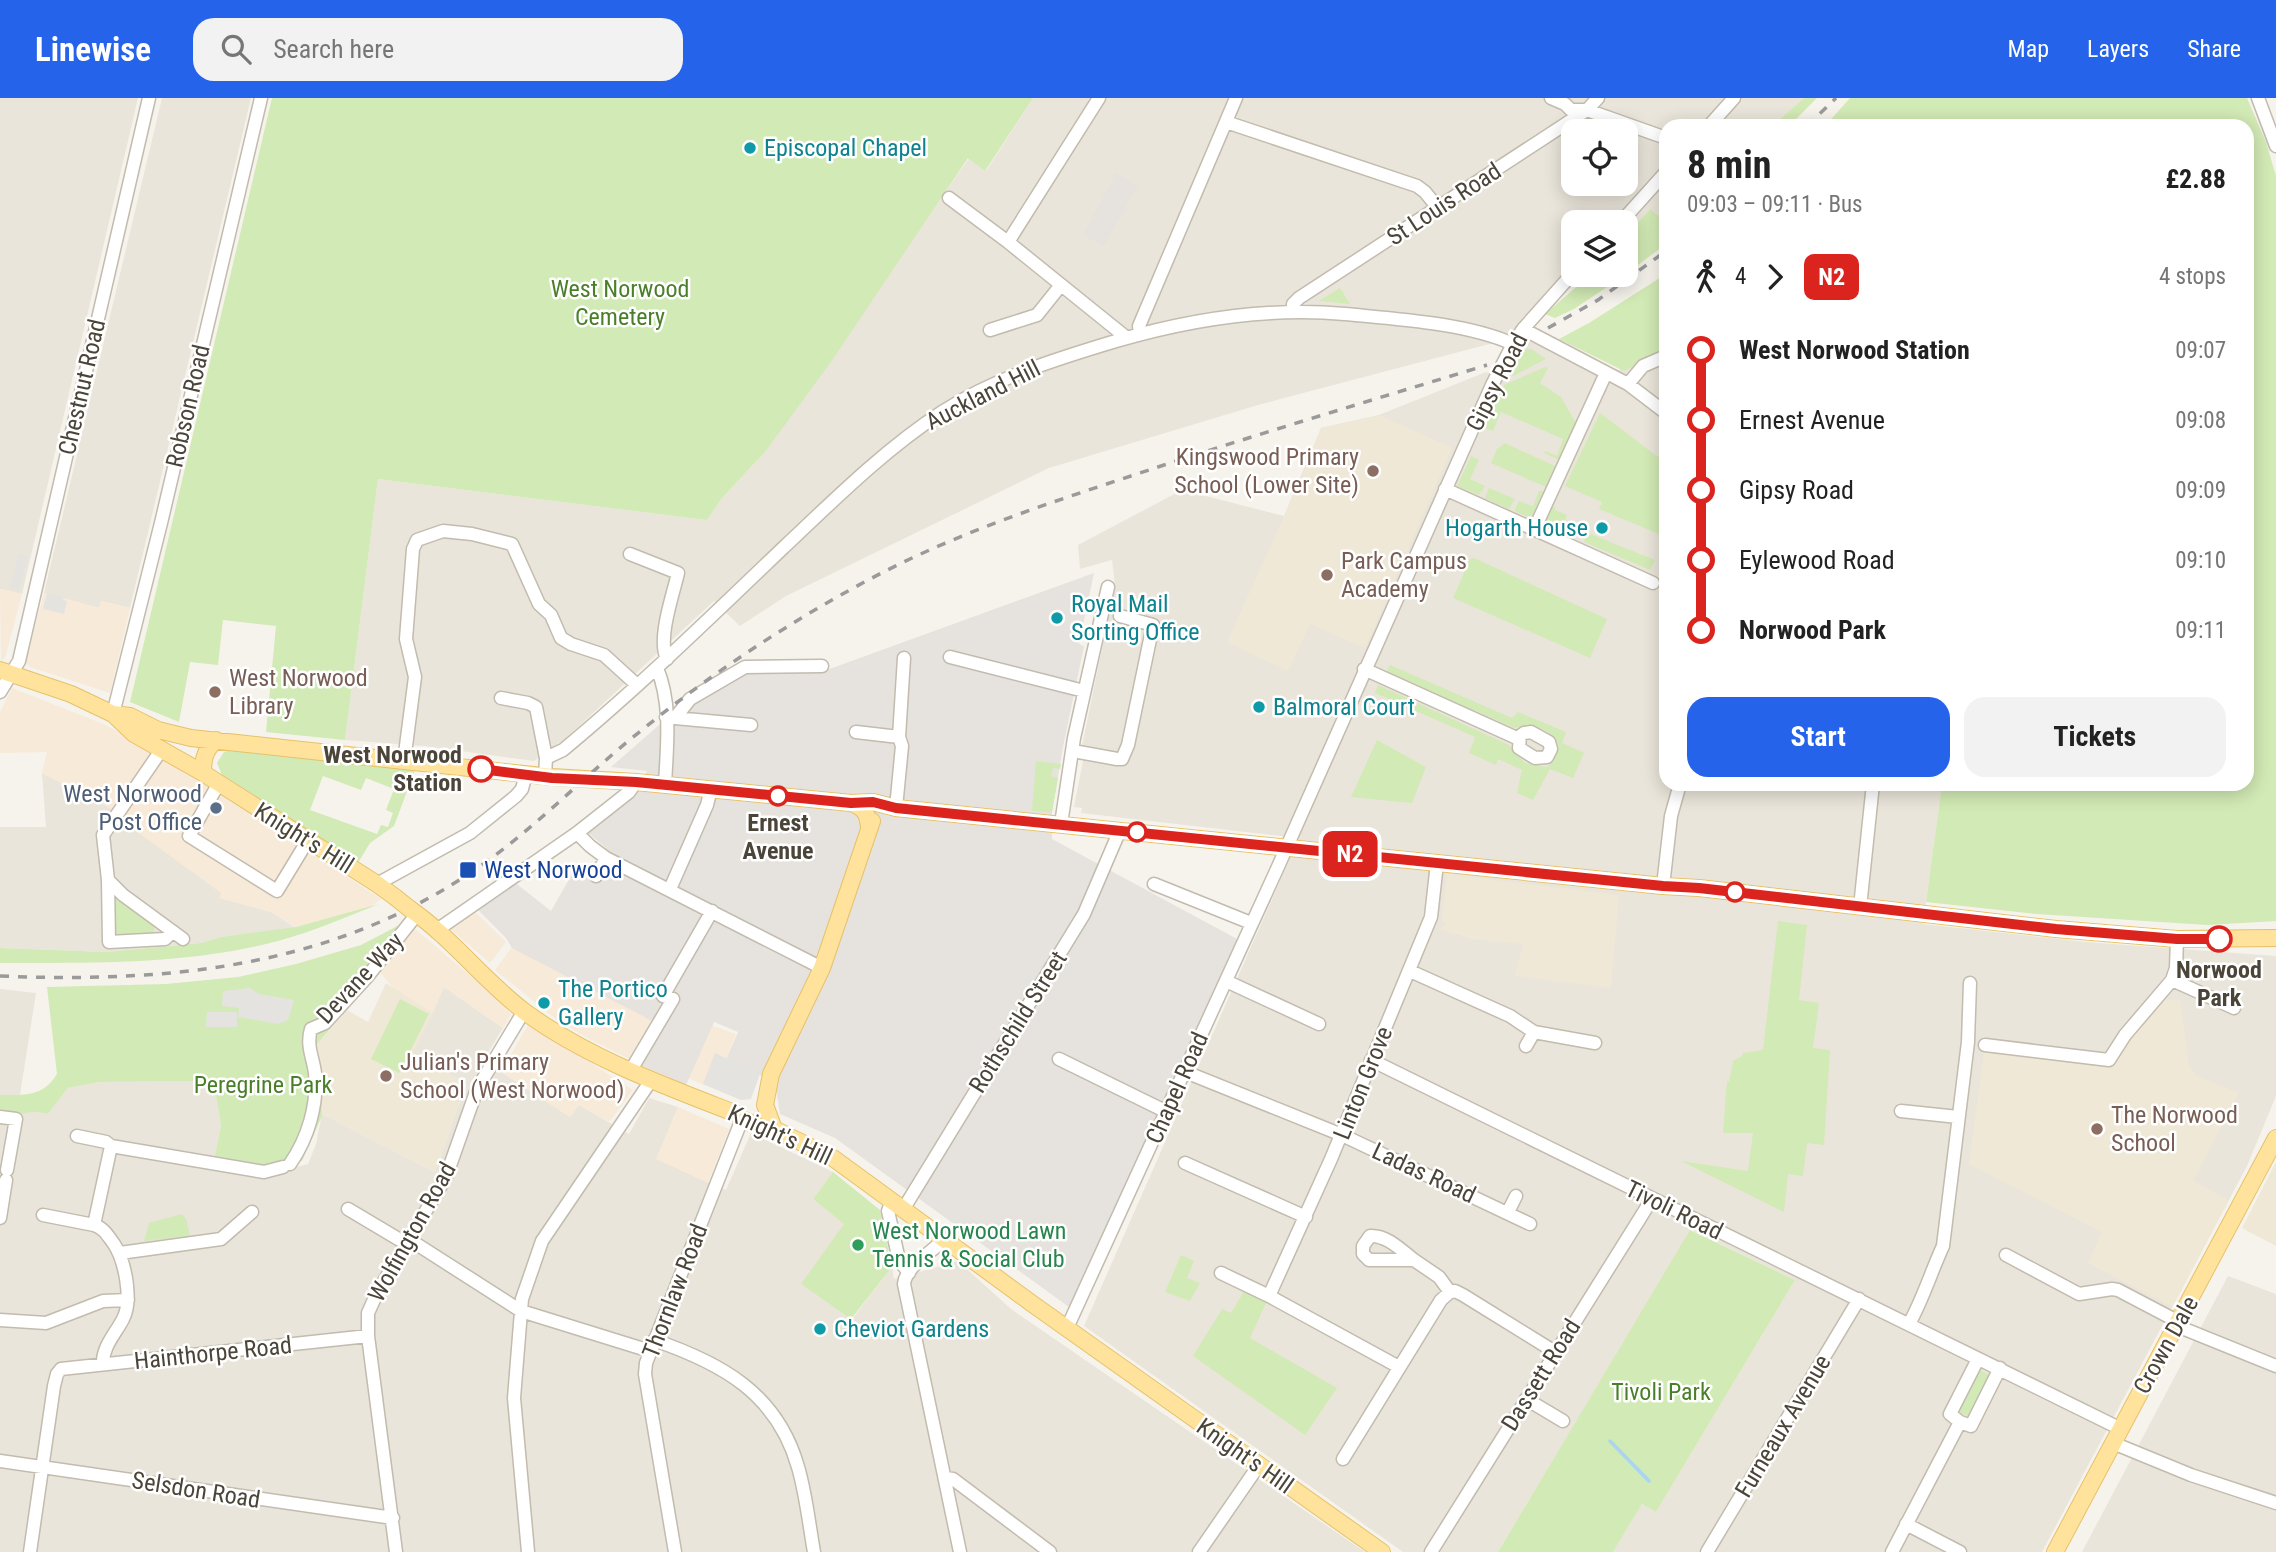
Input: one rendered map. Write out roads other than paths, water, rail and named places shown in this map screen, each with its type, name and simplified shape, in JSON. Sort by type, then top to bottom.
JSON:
[{"type":"main road","points":[[6,672],[71,694],[113,714],[130,716],[158,730],[174,735],[216,740],[545,776],[665,784],[851,803],[873,802],[896,808],[1699,888],[2056,929],[2177,939],[2276,938]]},
{"type":"main road","name":"Knight's Hill","points":[[113,714],[125,727],[203,773],[377,884],[438,930],[484,977],[524,1010],[568,1040],[762,1128],[774,1129],[825,1153],[1382,1552]]},
{"type":"main road","points":[[203,773],[203,759],[207,748],[216,740]]},
{"type":"main road","points":[[851,803],[860,806],[867,813],[869,828]]},
{"type":"main road","points":[[774,1129],[767,1113],[766,1092],[771,1074],[822,968],[869,828],[879,812],[896,808]]},
{"type":"main road","points":[[739,1116],[752,1108],[766,1092]]},
{"type":"main road","name":"Crown Dale","points":[[2055,1552],[2276,1138]]},
{"type":"street","name":"Chestnut Road","points":[[0,692],[6,672],[19,661],[149,98]]},
{"type":"street","name":"Robson Road","points":[[113,714],[261,98]]},
{"type":"street","points":[[1009,242],[1099,98]]},
{"type":"street","points":[[949,198],[1061,285],[1133,336],[1236,98]]},
{"type":"street","points":[[1551,98],[1571,110],[1587,110],[1659,136]]},
{"type":"street","name":"St Louis Road","points":[[1293,312],[1295,301],[1587,110],[1598,98]]},
{"type":"street","points":[[1715,119],[1734,98]]},
{"type":"street","points":[[2258,98],[2275,142]]},
{"type":"street","points":[[1226,122],[1417,186],[1438,208]]},
{"type":"street","points":[[1632,210],[1659,180]]},
{"type":"street","points":[[990,330],[1037,315],[1047,306],[1061,285]]},
{"type":"street","name":"Gipsy Road","points":[[1285,848],[1445,489],[1513,344],[1561,287]]},
{"type":"street","name":"Auckland Hill","points":[[546,758],[563,750],[662,663],[847,487],[904,439],[943,411],[1040,364],[1191,321],[1293,312],[1370,317],[1432,325],[1488,334],[1513,344]]},
{"type":"street","points":[[1523,329],[1628,384],[1659,408]]},
{"type":"street","points":[[1628,384],[1643,366],[1659,359]]},
{"type":"street","points":[[1534,530],[1606,373]]},
{"type":"street","points":[[1445,489],[1653,583]]},
{"type":"street","points":[[404,761],[415,677],[406,639],[414,545],[419,539],[439,531],[512,544],[539,604],[551,615],[561,638],[604,655],[637,685]]},
{"type":"street","points":[[629,554],[678,573],[664,638],[662,663],[670,718],[665,784]]},
{"type":"street","points":[[1061,824],[1084,691],[1108,587]]},
{"type":"street","points":[[1073,751],[1117,760],[1122,759],[1128,745],[1153,625],[1120,616]]},
{"type":"street","points":[[950,657],[1084,691]]},
{"type":"street","points":[[896,808],[902,746],[899,737],[904,658]]},
{"type":"street","points":[[670,718],[690,699],[746,667],[822,666]]},
{"type":"street","points":[[1364,669],[1518,739]]},
{"type":"street","points":[[500,698],[536,707],[546,758],[545,776]]},
{"type":"street","points":[[670,718],[751,725]]},
{"type":"street","points":[[856,733],[899,737]]},
{"type":"street","points":[[108,880],[177,936],[109,942],[108,880],[103,835],[162,750]]},
{"type":"street","points":[[377,884],[470,833],[516,796],[522,789],[526,774]]},
{"type":"street","points":[[438,930],[577,833],[629,792],[636,782]]},
{"type":"street","points":[[219,783],[189,835],[277,891],[308,840]]},
{"type":"street","points":[[670,889],[707,805],[711,789]]},
{"type":"street","points":[[1663,886],[1671,816],[1678,791]]},
{"type":"street","points":[[1860,907],[1872,791]]},
{"type":"street","name":"Rothschild Street","points":[[898,1204],[1084,915],[1120,830]]},
{"type":"street","points":[[577,833],[606,858],[822,968]]},
{"type":"street","name":"Chapel Road","points":[[1067,1328],[1285,848]]},
{"type":"street","points":[[596,876],[606,858]]},
{"type":"street","name":"Linton Grove","points":[[1269,1296],[1342,1135],[1431,917],[1437,863]]},
{"type":"street","points":[[1154,884],[1251,923]]},
{"type":"street","points":[[631,1070],[673,999],[663,996],[712,911]]},
{"type":"street","name":"Devane Way","points":[[111,1146],[264,1172],[286,1165],[299,1150],[317,1093],[307,1042],[311,1030],[325,1023],[367,977],[414,912]]},
{"type":"street","points":[[1985,1045],[2109,1059],[2125,1035],[2172,980],[2176,968],[2177,939]]},
{"type":"street","points":[[1410,971],[1510,1016],[1534,1032],[1595,1043]]},
{"type":"street","points":[[2172,980],[2234,1008]]},
{"type":"street","points":[[1226,981],[1318,1024]]},
{"type":"street","points":[[1909,1324],[1921,1303],[1943,1246],[1968,1042],[1970,983]]},
{"type":"street","name":"Wolfington Road","points":[[396,1552],[368,1336],[370,1306],[447,1174],[472,1099],[485,1072],[524,1010]]},
{"type":"street","points":[[1525,1046],[1534,1032]]},
{"type":"street","points":[[1059,1059],[1167,1112]]},
{"type":"street","name":"Tivoli Road","points":[[1371,1060],[2000,1368],[2117,1436],[2191,1475],[2276,1503]]},
{"type":"street","name":"Ladas Road","points":[[1183,1071],[1342,1135],[1530,1224]]},
{"type":"street","points":[[528,1552],[514,1398],[521,1311],[527,1280],[542,1241],[652,1079]]},
{"type":"street","points":[[1900,1111],[1958,1117]]},
{"type":"street","name":"Thornlaw Road","points":[[675,1552],[645,1374],[652,1345],[739,1116]]},
{"type":"street","points":[[0,1117],[16,1119],[0,1218]]},
{"type":"street","points":[[77,1136],[106,1142],[111,1146],[94,1226]]},
{"type":"street","points":[[1185,1163],[1306,1217]]},
{"type":"street","points":[[1508,1212],[1516,1196]]},
{"type":"street","name":"Dassett Road","points":[[1432,1552],[1652,1199]]},
{"type":"street","points":[[898,1204],[888,1211],[899,1259],[909,1273]]},
{"type":"street","points":[[348,1209],[407,1243],[418,1245],[521,1311],[701,1357],[725,1370],[769,1411],[789,1442],[798,1466],[814,1552]]},
{"type":"street","points":[[120,1253],[221,1238],[252,1212]]},
{"type":"street","points":[[43,1215],[103,1229],[123,1259],[128,1300],[123,1319],[105,1350],[103,1364]]},
{"type":"street","points":[[945,1237],[937,1249],[909,1273],[904,1284],[960,1552]]},
{"type":"street","points":[[2006,1255],[2079,1294],[2118,1290],[2178,1324],[2276,1366]]},
{"type":"street","points":[[1414,1260],[1439,1277],[1450,1292]]},
{"type":"street","points":[[1221,1273],[1399,1367]]},
{"type":"street","points":[[1343,1459],[1441,1300],[1450,1292],[1463,1295],[1555,1352]]},
{"type":"street","name":"Furneaux Avenue","points":[[1707,1552],[1859,1299]]},
{"type":"street","points":[[0,1320],[46,1323],[103,1301],[128,1300]]},
{"type":"street","name":"Hainthorpe Road","points":[[42,1467],[59,1371],[64,1368],[368,1336]]},
{"type":"street","points":[[1978,1359],[1950,1414],[1960,1422],[1971,1426],[2000,1368]]},
{"type":"street","points":[[1526,1399],[1563,1421]]},
{"type":"street","points":[[1892,1552],[1960,1422]]},
{"type":"street","name":"Selsdon Road","points":[[0,1461],[393,1518]]},
{"type":"street","points":[[1199,1552],[1259,1465]]},
{"type":"street","points":[[30,1552],[42,1467]]},
{"type":"street","points":[[946,1478],[953,1479],[1050,1552]]},
{"type":"street","points":[[1906,1524],[1960,1552]]},
{"type":"waterway","points":[[1610,1441],[1649,1481]]},
{"type":"railway","points":[[1814,119],[1836,98]]},
{"type":"railway","points":[[1548,328],[1598,300],[1659,256]]},
{"type":"railway","points":[[0,976],[123,976],[183,972],[243,963],[301,950],[358,931],[413,906],[467,875],[531,826],[660,715],[718,672],[809,613],[907,560],[979,529],[1090,490],[1244,439],[1487,365]]},
{"type":"place","name":"Episcopal Chapel","points":[[750,148]]},
{"type":"place","name":"Kingswood Primary School (Lower Site)","points":[[1373,471]]},
{"type":"place","name":"Hogarth House","points":[[1602,528]]},
{"type":"place","name":"Park Campus Academy","points":[[1327,575]]},
{"type":"place","name":"Royal Mail Sorting Office","points":[[1057,618]]},
{"type":"place","name":"West Norwood Library","points":[[215,692]]},
{"type":"place","name":"Balmoral Court","points":[[1259,707]]},
{"type":"place","name":"West Norwood Station","points":[[481,769]]},
{"type":"place","name":"Ernest Avenue","points":[[778,796]]},
{"type":"place","name":"West Norwood Post Office","points":[[216,808]]},
{"type":"place","name":"West Norwood","points":[[468,870]]},
{"type":"place","name":"Norwood Park","points":[[2219,939]]},
{"type":"place","name":"The Portico Gallery","points":[[544,1003]]},
{"type":"place","name":"Julian's Primary School (West Norwood)","points":[[386,1076]]},
{"type":"place","name":"The Norwood School","points":[[2097,1129]]},
{"type":"place","name":"West Norwood Lawn Tennis & Social Club","points":[[858,1245]]},
{"type":"place","name":"Cheviot Gardens","points":[[820,1329]]},
{"type":"park label","name":"West Norwood Cemetery","points":[[620,303]]},
{"type":"park label","name":"Peregrine Park","points":[[263,1085]]},
{"type":"park label","name":"Tivoli Park","points":[[1661,1392]]}]
